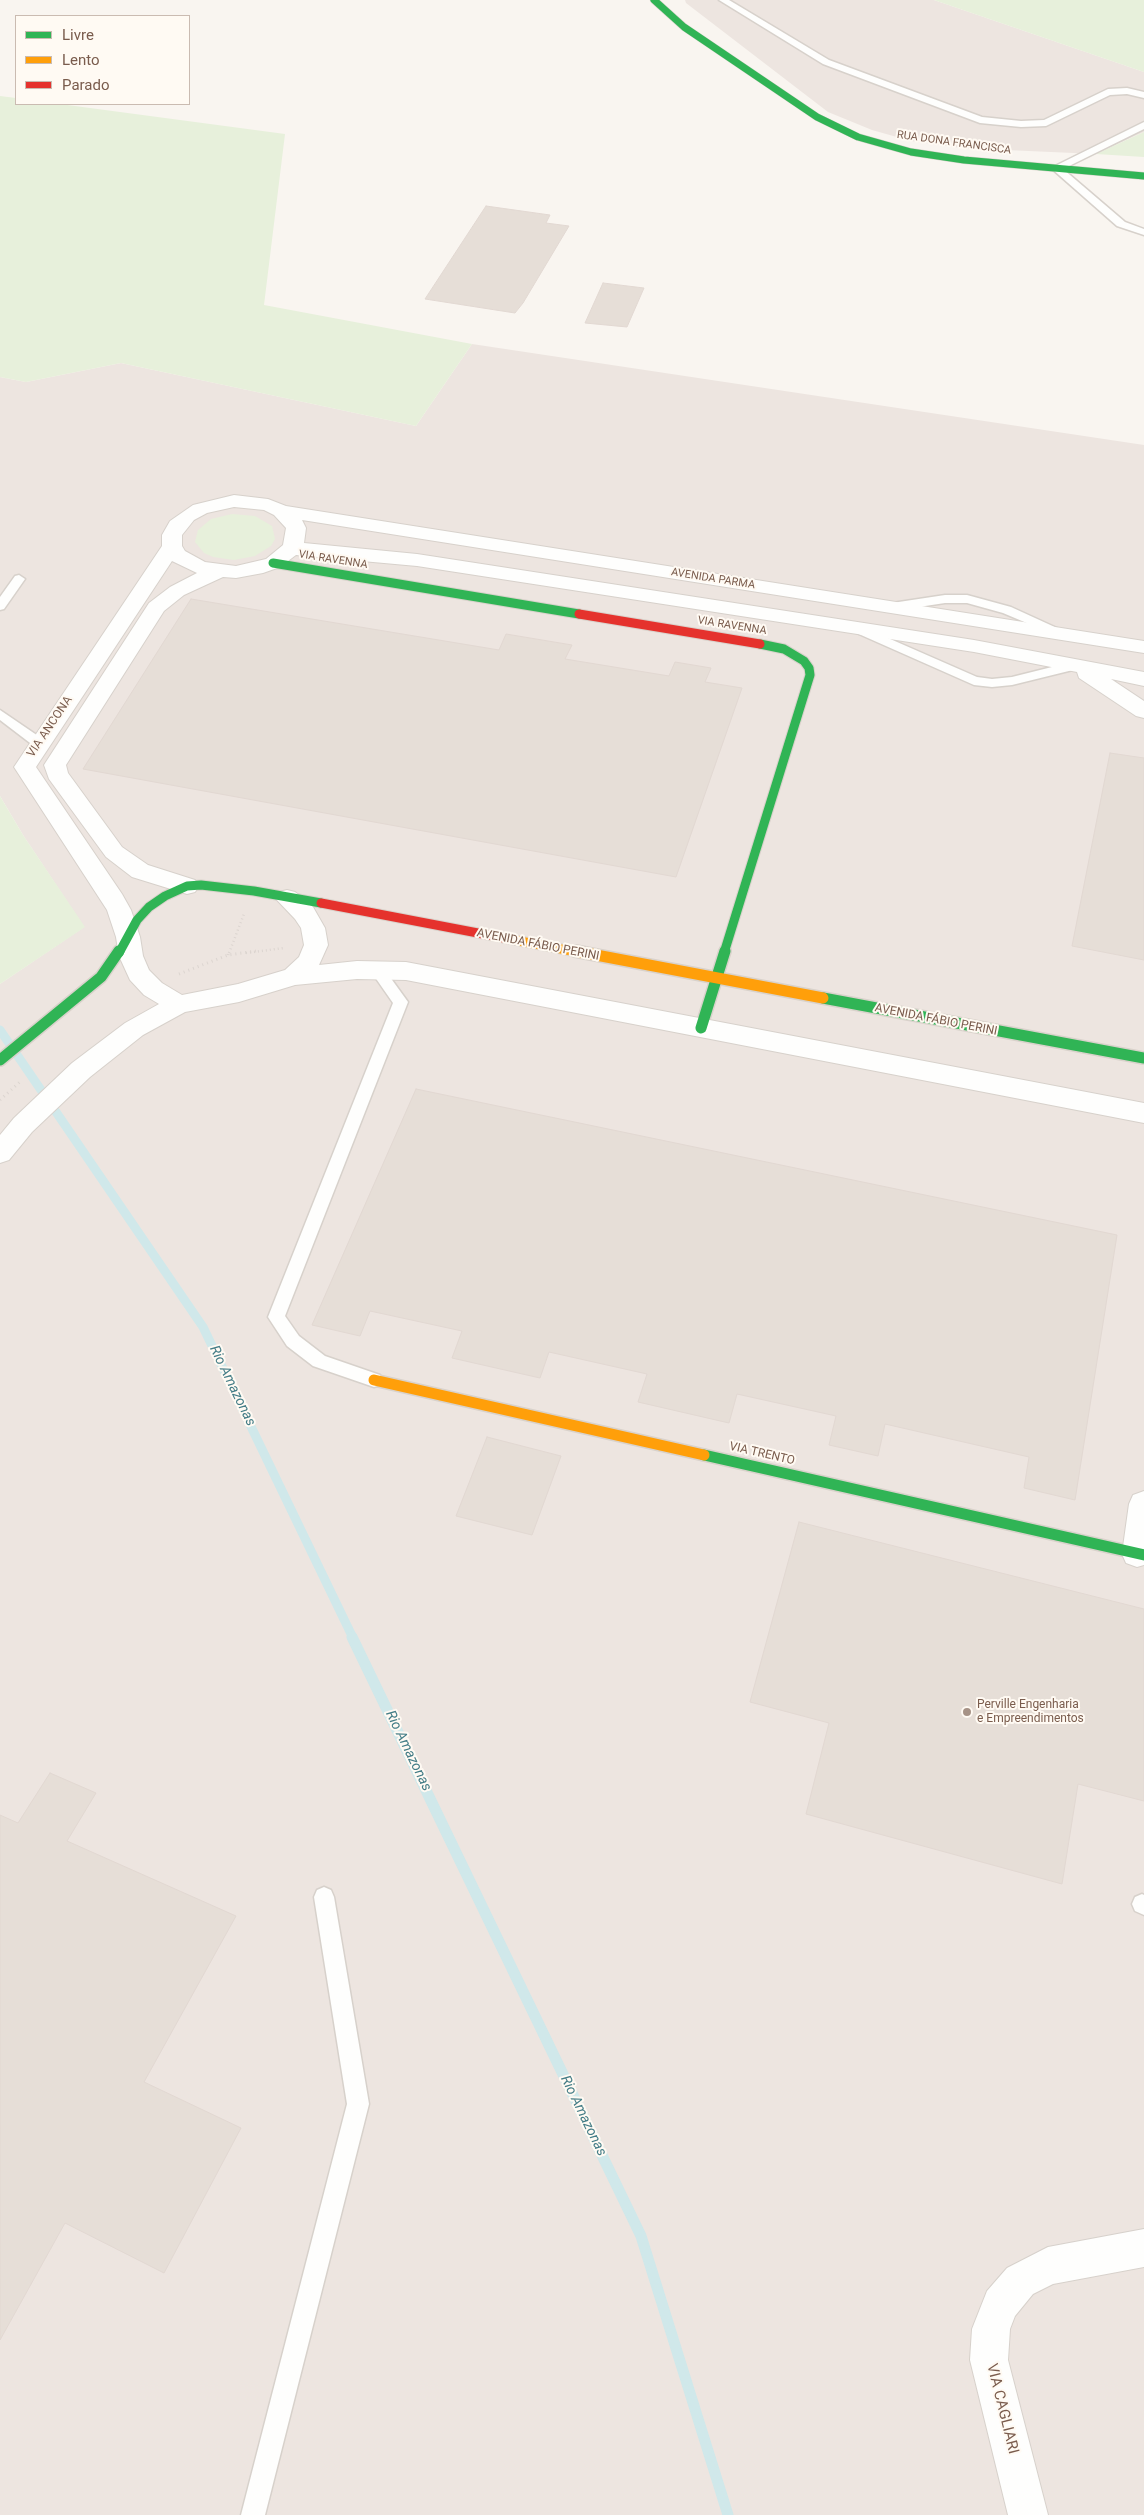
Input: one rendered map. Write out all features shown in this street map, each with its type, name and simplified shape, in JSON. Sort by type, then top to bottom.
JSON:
[{"type":"street","name":"RUA DONA FRANCISCA","points":[[654,0],[667,14],[692,32],[817,117],[844,131],[886,146],[912,152],[1144,176]]},
{"type":"street","points":[[251,502],[268,505],[281,511],[291,519],[296,528],[296,538],[292,548],[274,563],[249,570],[216,572],[187,562],[178,555],[172,546],[172,535],[177,525],[187,516],[216,504],[251,502]]},
{"type":"street","name":"AVENIDA PARMA","points":[[281,511],[1144,647]]},
{"type":"street","name":"VIA ANCONA","points":[[128,937],[119,910],[110,894],[24,767],[172,546]]},
{"type":"street","points":[[292,548],[417,560],[974,646],[1144,679]]},
{"type":"street","name":"VIA RAVENNA","points":[[274,563],[772,646],[789,652],[804,661],[809,668],[810,676],[701,1028]]},
{"type":"street","name":"VIA ANCONA","points":[[188,886],[140,871],[114,852],[57,774],[55,764],[156,608],[177,591],[216,572]]},
{"type":"street","points":[[1066,635],[1076,665],[1144,711]]},
{"type":"street","name":"AVENIDA FÁBIO PERINI","points":[[0,1060],[101,977],[137,920],[149,907],[165,896],[188,886],[216,886],[254,891],[1144,1058]]},
{"type":"street","points":[[287,898],[304,913],[313,928],[316,944],[308,961],[294,976]]},
{"type":"street","points":[[128,937],[131,956],[139,974],[153,989],[180,1004]]},
{"type":"street","points":[[0,1153],[24,1124],[59,1090],[114,1043],[180,1004],[239,993],[294,976],[377,970],[406,971],[1144,1113]]},
{"type":"street","name":"VIA TRENTO","points":[[374,1380],[1140,1555]]},
{"type":"street","points":[[1140,1555],[1144,1504]]},
{"type":"street","name":"VIA CAGLIARI","points":[[1028,2515],[989,2360],[991,2329],[1000,2304],[1020,2281],[1048,2266],[1144,2248]]},
{"type":"lane","points":[[723,0],[826,62],[980,120],[1022,124],[1046,123],[1108,92],[1127,91],[1144,95]]},
{"type":"lane","points":[[1144,125],[1056,168],[1120,224],[1144,232]]},
{"type":"lane","points":[[0,606],[19,579]]},
{"type":"lane","points":[[856,628],[974,681],[992,683],[1012,681],[1076,665]]},
{"type":"lane","points":[[0,714],[39,743]]},
{"type":"lane","points":[[374,1380],[319,1361],[293,1341],[276,1317],[401,1002],[377,970]]},
{"type":"lane","points":[[252,2515],[358,2104],[324,1897]]},
{"type":"path","points":[[228,955],[254,891]]},
{"type":"shaded area","points":[[685,0],[934,0],[1144,72],[1144,132],[1096,154],[961,148],[911,141],[872,130],[828,112],[686,3]]},
{"type":"shaded area","points":[[472,344],[1144,445],[1144,2515],[0,2515],[0,984],[84,927],[23,835],[0,796],[0,377],[26,382],[121,363],[416,426]]},
{"type":"green space","points":[[934,0],[1144,0],[1144,72]]},
{"type":"green space","points":[[0,96],[15,98],[15,105],[68,105],[285,134],[264,305],[472,344],[416,426],[121,363],[26,382],[0,377]]},
{"type":"green space","points":[[1144,132],[1144,157],[1096,154]]},
{"type":"green space","points":[[232,514],[255,516],[272,526],[275,539],[271,546],[255,556],[234,560],[213,557],[204,553],[195,542],[198,530],[211,519]]},
{"type":"green space","points":[[0,796],[23,835],[85,927],[0,984]]},
{"type":"building","points":[[486,206],[550,215],[546,223],[569,226],[523,303],[515,313],[425,299]]},
{"type":"building","points":[[603,283],[644,288],[627,327],[585,323]]},
{"type":"building","points":[[191,599],[499,650],[506,634],[572,645],[565,659],[669,676],[675,662],[711,668],[705,682],[742,688],[676,877],[83,769]]},
{"type":"building","points":[[1110,753],[1144,758],[1144,960],[1072,946]]},
{"type":"building","points":[[416,1089],[1117,1235],[1075,1500],[1024,1488],[1029,1457],[885,1424],[878,1456],[829,1445],[836,1416],[737,1394],[729,1423],[638,1402],[647,1374],[549,1352],[540,1378],[452,1358],[462,1331],[370,1311],[360,1336],[312,1325]]},
{"type":"building","points":[[487,1437],[561,1456],[532,1535],[456,1516]]},
{"type":"building","name":"Perville Engenharia e Empreendimentos","points":[[799,1522],[1144,1609],[1144,1801],[1078,1784],[1062,1884],[806,1814],[829,1723],[750,1702]]},
{"type":"building","points":[[50,1773],[96,1793],[67,1841],[236,1916],[144,2082],[241,2128],[164,2273],[65,2223],[0,2340],[0,1815],[18,1823]]},
{"type":"waterway","name":"Rio Amazonas","points":[[0,1030],[203,1327],[353,1638]]},
{"type":"waterway","name":"Rio Amazonas","points":[[352,1637],[641,2236],[728,2515]]},
{"type":"traffic: fast","points":[[654,0],[684,27],[817,117],[858,137],[911,152],[964,160],[1144,176]]},
{"type":"traffic: fast","points":[[273,563],[579,614]]},
{"type":"traffic: fast","points":[[701,1028],[810,675],[809,668],[804,661],[784,649],[760,644]]},
{"type":"traffic: fast","points":[[0,1060],[101,977],[114,961],[137,920],[149,907],[165,896],[187,886],[201,885],[254,891],[321,903]]},
{"type":"traffic: fast","points":[[823,998],[1144,1058]]},
{"type":"traffic: fast","points":[[704,1455],[1144,1555]]},
{"type":"traffic: slow","points":[[504,938],[823,998]]},
{"type":"traffic: slow","points":[[374,1380],[704,1455]]},
{"type":"traffic: jam","points":[[579,614],[760,644]]},
{"type":"traffic: jam","points":[[321,903],[504,938]]},
{"type":"place","name":"Perville Engenharia e Empreendimentos","points":[[967,1712]]}]
